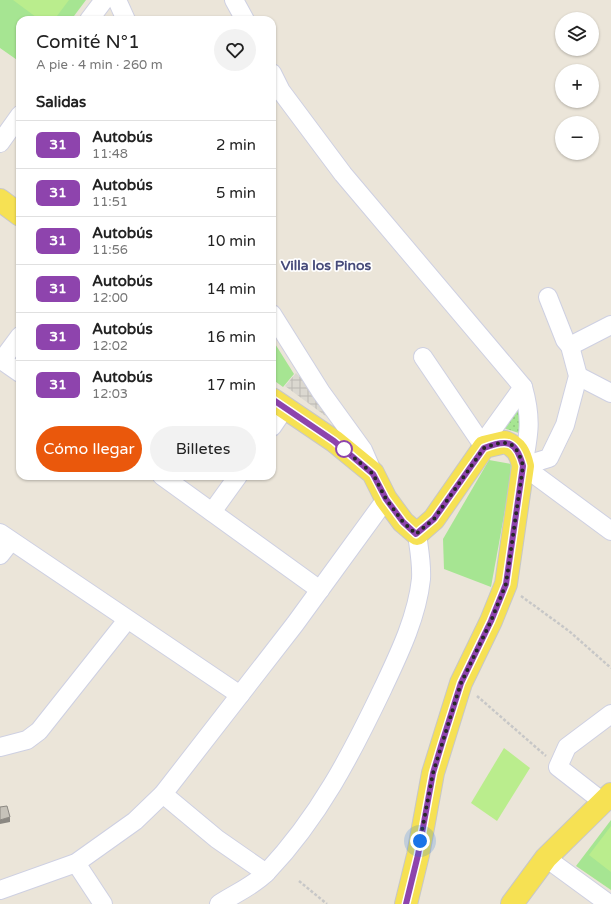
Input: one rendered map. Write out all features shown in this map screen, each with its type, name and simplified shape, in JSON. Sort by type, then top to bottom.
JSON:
[{"type":"main road","points":[[0,200],[16,212]]},
{"type":"main road","points":[[278,403],[334,441],[373,474],[386,499],[403,522],[416,534],[434,519],[484,448],[506,442],[515,446],[520,453],[523,466],[506,584],[491,621],[461,683],[433,773],[418,855],[406,904]]},
{"type":"main road","points":[[512,904],[546,858],[607,798]]},
{"type":"street","points":[[93,16],[104,0]]},
{"type":"street","points":[[117,0],[124,16]]},
{"type":"street","points":[[234,0],[242,16]]},
{"type":"street","points":[[276,82],[281,91],[343,174],[523,387],[529,408],[529,432],[523,466]]},
{"type":"street","points":[[0,143],[16,121]]},
{"type":"street","points":[[523,466],[549,458],[565,425],[578,376],[570,346],[565,340],[548,297]]},
{"type":"street","points":[[276,320],[321,392],[364,450],[373,474]]},
{"type":"street","points":[[570,346],[611,325]]},
{"type":"street","points":[[16,341],[1,360],[16,370]]},
{"type":"street","points":[[423,357],[484,448]]},
{"type":"street","points":[[578,376],[611,394]]},
{"type":"street","points":[[484,448],[490,433],[523,387]]},
{"type":"street","points":[[523,466],[611,531]]},
{"type":"street","points":[[168,480],[320,590]]},
{"type":"street","points":[[212,512],[235,480]]},
{"type":"street","points":[[0,890],[76,863],[136,821],[163,794],[320,590],[386,499]]},
{"type":"street","points":[[219,904],[266,873],[304,830],[335,783],[357,744],[406,638],[421,579],[420,555],[416,534]]},
{"type":"street","points":[[0,555],[6,537],[240,695]]},
{"type":"street","points":[[0,747],[27,740],[39,731],[127,620]]},
{"type":"street","points":[[607,798],[558,767],[567,747],[611,714]]},
{"type":"street","points":[[163,794],[218,839],[266,873]]},
{"type":"street","points":[[546,858],[587,898],[609,904]]},
{"type":"street","points":[[76,863],[103,904]]},
{"type":"path","points":[[506,584],[569,631],[611,668]]},
{"type":"path","points":[[461,683],[558,767]]},
{"type":"path","points":[[299,881],[327,904]]},
{"type":"green space","points":[[0,0],[86,0],[74,16],[16,16],[16,59],[0,48]]},
{"type":"green space","points":[[13,0],[69,0],[57,16],[35,16]]},
{"type":"green space","points":[[276,345],[294,374],[283,387],[276,382]]},
{"type":"green space","points":[[517,407],[521,409],[522,434],[503,428]]},
{"type":"green space","points":[[489,460],[511,464],[510,483],[491,587],[444,569],[443,539]]},
{"type":"green space","points":[[504,748],[530,768],[497,821],[471,803]]},
{"type":"green space","points":[[611,820],[611,890],[576,866]]},
{"type":"green space","points":[[611,826],[611,872],[589,855]]},
{"type":"shaded area","points":[[296,373],[306,383],[327,417],[285,386]]},
{"type":"building","points":[[7,806],[10,817],[0,820],[0,807]]},
{"type":"bus line","name":"31","points":[[276,402],[334,441],[373,474],[386,499],[403,522],[416,534],[434,519],[468,468],[484,448],[506,442],[515,446],[520,453],[523,466],[506,584],[491,621],[461,683],[442,743],[433,773],[418,855],[406,904]]},
{"type":"district","name":"Villa los Pinos","points":[[326,265]]},
{"type":"route","points":[[344,449],[373,474],[386,499],[403,522],[416,534],[434,519],[468,468],[484,448],[506,442],[515,446],[520,453],[523,466],[506,584],[491,621],[461,683],[433,773],[420,841]]}]
